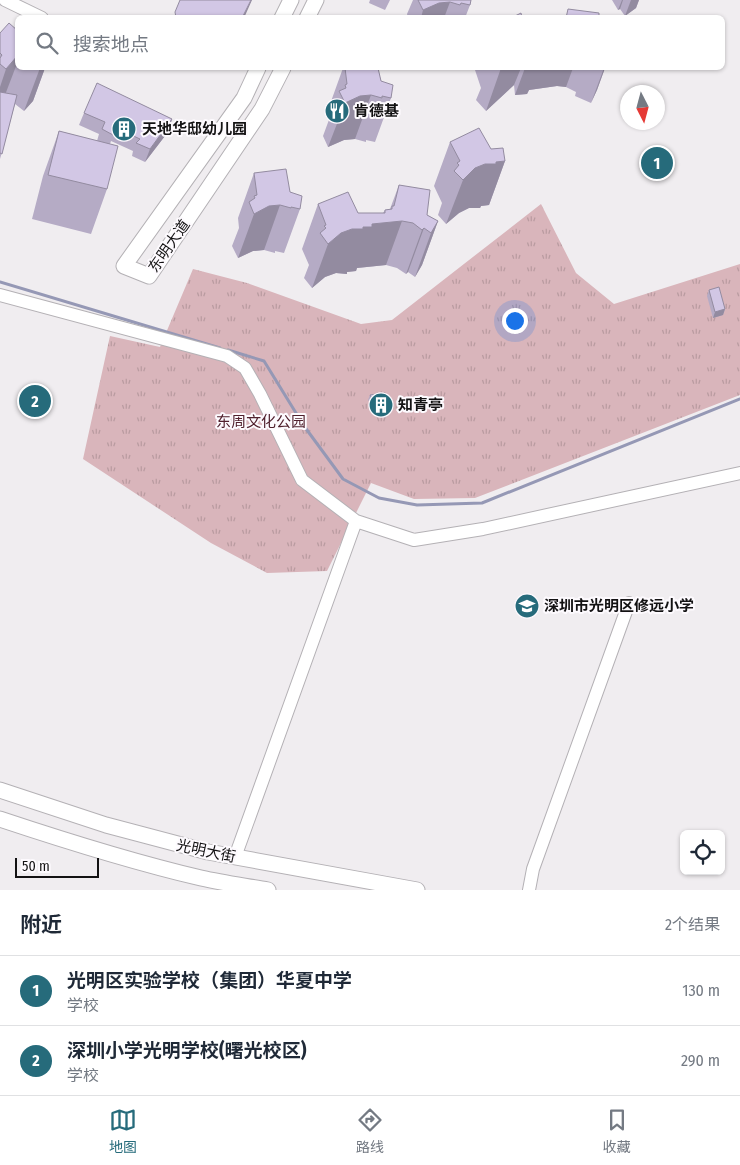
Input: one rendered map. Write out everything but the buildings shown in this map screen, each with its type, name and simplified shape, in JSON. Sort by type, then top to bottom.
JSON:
[{"type":"main road","points":[[284,15],[291,0]]},
{"type":"main road","points":[[308,15],[316,0]]},
{"type":"main road","name":"东明大道","points":[[257,70],[244,98],[124,266],[149,276],[262,109],[281,70]]},
{"type":"main road","name":"光明大街","points":[[0,790],[106,825],[191,848],[417,890]]},
{"type":"main road","name":"光明大街","points":[[0,819],[150,865],[203,878],[268,890]]},
{"type":"street","points":[[5,0],[36,15]]},
{"type":"street","points":[[0,295],[227,356],[245,368],[260,394],[302,480],[356,521],[414,540],[483,529],[740,473]]},
{"type":"street","points":[[235,857],[356,521]]},
{"type":"street","points":[[529,890],[533,869],[629,603]]},
{"type":"green space","name":"东周文化公园","points":[[541,204],[576,273],[614,304],[740,264],[740,395],[475,498],[414,499],[371,483],[327,571],[267,573],[211,543],[83,459],[110,336],[160,347],[193,269],[247,283],[361,324],[392,320]]},
{"type":"waterway","points":[[0,282],[220,348]]},
{"type":"waterway","points":[[228,350],[264,361],[304,426],[343,479],[379,498],[417,505],[482,503],[740,399]]},
{"type":"place","name":"肯德基","points":[[337,111]]},
{"type":"place","name":"天地华邸幼儿园","points":[[124,129]]},
{"type":"place","name":"光明区实验学校（集团）华夏中学","points":[[657,163]]},
{"type":"place","name":"深圳小学光明学校(曙光校区)","points":[[35,401]]},
{"type":"place","name":"知青亭","points":[[381,405]]},
{"type":"place","name":"深圳市光明区修远小学","points":[[527,606]]}]
